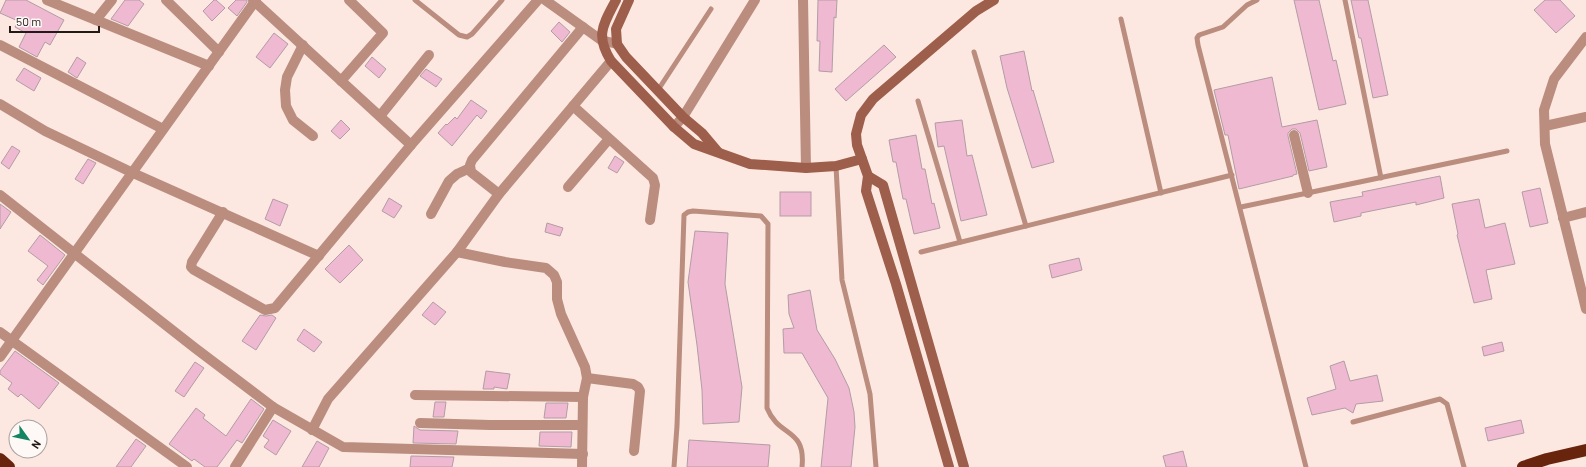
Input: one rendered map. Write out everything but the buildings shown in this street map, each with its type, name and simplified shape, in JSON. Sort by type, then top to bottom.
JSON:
[{"type":"highway","points":[[1523,467],[1547,459],[1586,450]]},
{"type":"highway","points":[[0,460],[9,467]]},
{"type":"street","points":[[47,0],[209,66]]},
{"type":"street","points":[[96,20],[112,0]]},
{"type":"street","points":[[166,0],[218,52]]},
{"type":"street","points":[[341,81],[383,32],[349,0]]},
{"type":"street","points":[[223,212],[192,262],[191,267],[265,310],[275,308],[411,145],[538,0]]},
{"type":"street","points":[[545,0],[602,40],[617,44]]},
{"type":"street","points":[[616,0],[604,24],[602,40],[605,51],[611,61],[674,127],[694,144],[750,164],[806,168],[836,166],[862,159]]},
{"type":"street","points":[[629,0],[616,29],[617,44],[626,57],[683,117],[702,133],[718,152]]},
{"type":"street","points":[[674,127],[683,117],[755,0]]},
{"type":"street","points":[[803,0],[806,168]]},
{"type":"street","points":[[949,467],[896,284],[866,191],[868,176],[856,134],[861,115],[873,99],[976,10],[994,0]]},
{"type":"street","points":[[0,357],[255,1],[411,145]]},
{"type":"street","points":[[499,194],[471,172],[470,168],[472,160],[583,27]]},
{"type":"street","points":[[1585,40],[1554,78],[1544,110],[1544,126],[1545,144],[1586,309]]},
{"type":"street","points":[[0,45],[163,129]]},
{"type":"street","points":[[303,45],[287,77],[284,90],[286,106],[293,120],[313,136]]},
{"type":"street","points":[[380,116],[429,55]]},
{"type":"street","points":[[312,430],[328,399],[457,252],[499,194],[611,61]]},
{"type":"street","points":[[0,104],[44,131],[319,256]]},
{"type":"street","points":[[573,106],[653,178],[655,186],[650,220]]},
{"type":"street","points":[[1544,126],[1586,117]]},
{"type":"street","points":[[1294,136],[1308,193]]},
{"type":"street","points":[[568,187],[609,139]]},
{"type":"street","points":[[431,214],[449,181],[457,174],[470,168]]},
{"type":"street","points":[[868,176],[883,186],[964,467]]},
{"type":"street","points":[[0,195],[195,348],[273,407],[343,447],[583,454]]},
{"type":"street","points":[[1563,218],[1586,212]]},
{"type":"street","points":[[457,252],[505,262],[546,268],[552,272],[556,282],[557,299],[561,314],[585,367],[587,378],[583,397],[582,467]]},
{"type":"street","points":[[0,332],[187,467]]},
{"type":"street","points":[[587,378],[633,384],[638,387],[640,391],[634,451]]},
{"type":"street","points":[[415,395],[583,397]]},
{"type":"street","points":[[235,467],[273,407]]},
{"type":"street","points":[[420,423],[582,425]]},
{"type":"lane","points":[[415,0],[459,35],[467,37],[472,34],[502,0]]},
{"type":"lane","points":[[1257,0],[1247,5],[1223,27],[1202,33],[1197,38],[1306,467]]},
{"type":"lane","points":[[1345,0],[1381,178]]},
{"type":"lane","points":[[658,90],[712,9]]},
{"type":"lane","points":[[1121,19],[1161,193]]},
{"type":"lane","points":[[974,52],[1026,226]]},
{"type":"lane","points":[[918,101],[960,242]]},
{"type":"lane","points":[[1241,207],[1507,150]]},
{"type":"lane","points":[[836,166],[842,280],[870,394],[876,467]]},
{"type":"lane","points":[[921,252],[1232,175]]},
{"type":"lane","points":[[674,467],[678,426],[684,215],[693,211],[761,216],[768,224],[767,408],[770,416],[777,424],[797,439],[802,447],[802,467]]},
{"type":"lane","points":[[1353,422],[1440,399],[1447,404],[1464,467]]}]
